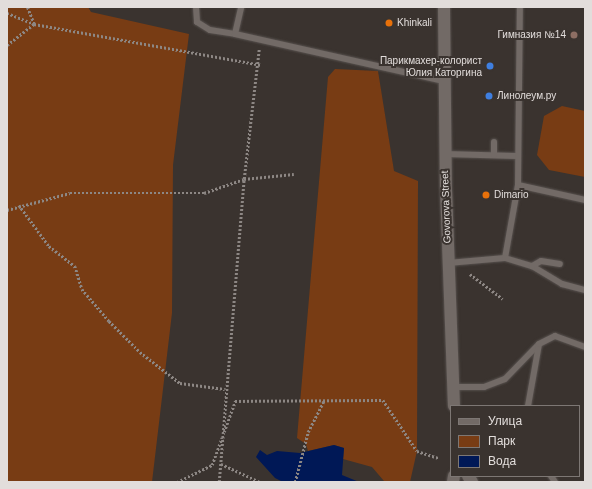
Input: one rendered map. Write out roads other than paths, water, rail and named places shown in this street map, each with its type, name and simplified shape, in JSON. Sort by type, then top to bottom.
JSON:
[{"type":"main road","name":"Govorova Street","points":[[444,7],[445,154],[454,405]]},
{"type":"lane","points":[[196,7],[196,22],[210,30],[235,34],[260,42],[444,81]]},
{"type":"lane","points":[[235,34],[241,7]]},
{"type":"lane","points":[[505,258],[518,185],[516,156],[520,7]]},
{"type":"lane","points":[[494,142],[494,155]]},
{"type":"lane","points":[[445,154],[516,156]]},
{"type":"lane","points":[[518,185],[585,200]]},
{"type":"lane","points":[[448,263],[505,258],[532,266],[562,284],[585,290]]},
{"type":"lane","points":[[532,266],[541,261],[560,264]]},
{"type":"lane","points":[[454,387],[484,387],[505,379],[539,344],[555,336],[585,347]]},
{"type":"lane","points":[[528,405],[539,344]]},
{"type":"water","points":[[334,445],[344,448],[342,475],[359,482],[283,482],[275,478],[256,457],[260,450],[267,455],[277,451],[300,453]]},
{"type":"place","name":"Khinkali","points":[[389,23]]},
{"type":"place","name":"Гимназия №14","points":[[574,35]]},
{"type":"place","name":"Парикмахер-колорист Юлия Каторгина","points":[[490,66]]},
{"type":"place","name":"Линолеум.ру","points":[[489,96]]},
{"type":"place","name":"Dimario","points":[[486,195]]}]
